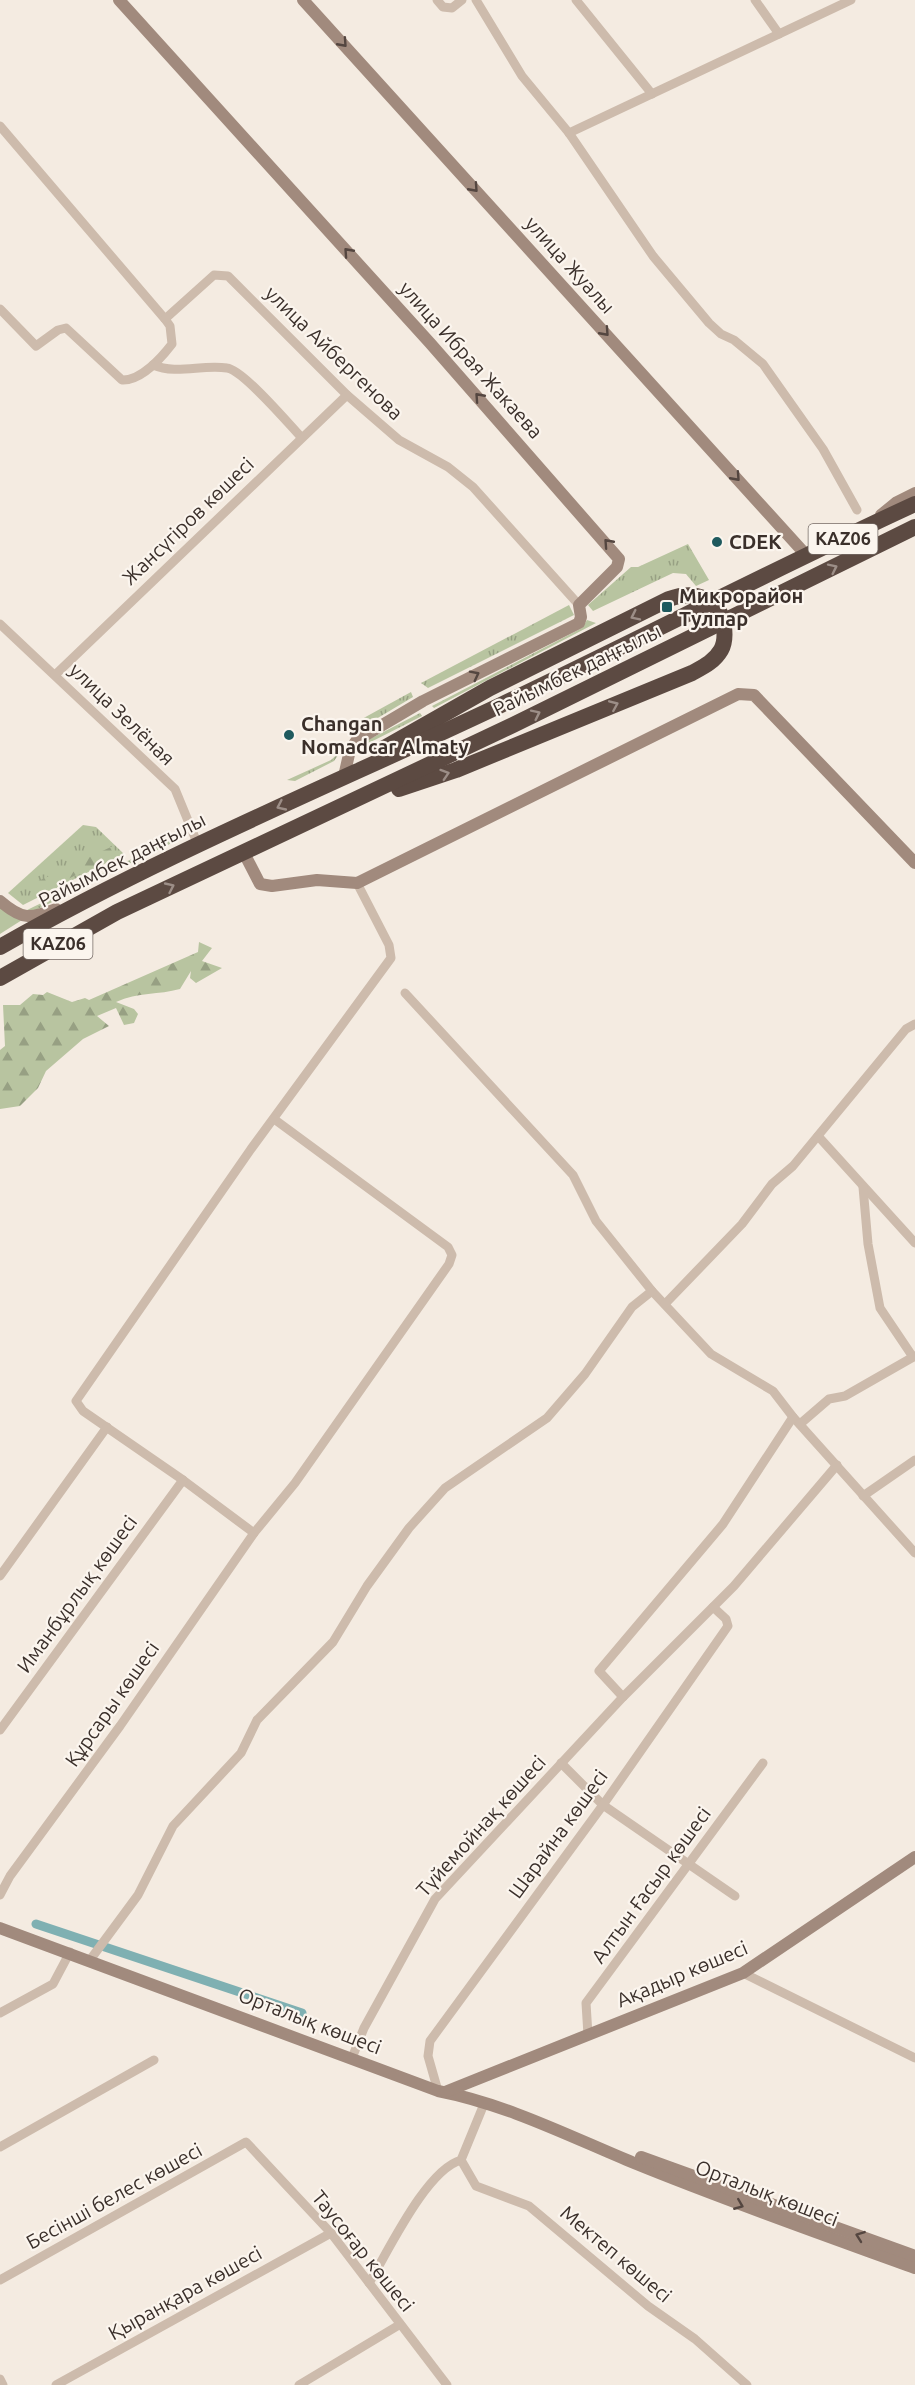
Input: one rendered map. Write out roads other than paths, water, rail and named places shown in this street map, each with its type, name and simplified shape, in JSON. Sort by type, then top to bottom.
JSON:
[{"type":"highway","name":"Райымбек даңғылы","points":[[0,947],[105,890],[501,705],[915,504]]},
{"type":"highway","name":"Райымбек даңғылы","points":[[0,978],[117,912],[330,812],[912,530]]},
{"type":"highway","points":[[318,789],[432,719],[490,688],[685,594],[702,596],[715,605],[723,617],[725,635],[722,649],[710,663],[456,770],[330,812]]},
{"type":"street","name":"улица Ибрая Жакаева","points":[[119,0],[430,343],[619,559],[617,567],[579,605],[581,617],[579,623],[423,701]]},
{"type":"street","name":"улица Жуалы","points":[[303,0],[807,556]]},
{"type":"street","points":[[437,0],[443,7],[452,8],[462,0]]},
{"type":"street","points":[[476,0],[522,76],[569,133],[653,256],[676,280],[701,315],[722,334],[734,340],[763,364],[824,449],[857,510]]},
{"type":"street","points":[[576,0],[652,94]]},
{"type":"street","points":[[755,0],[779,34]]},
{"type":"street","points":[[569,133],[851,0]]},
{"type":"street","points":[[0,126],[165,319],[170,326],[172,344],[153,365],[128,381],[122,380],[66,328],[58,330],[36,346],[0,309]]},
{"type":"street","name":"улица Айбергенова","points":[[165,319],[214,275],[228,276],[347,395],[399,440],[448,467],[473,487],[579,605]]},
{"type":"street","points":[[153,365],[174,370],[228,368],[246,381],[301,437]]},
{"type":"street","name":"Жансүгіров көшесі","points":[[55,675],[347,395]]},
{"type":"street","points":[[865,528],[897,502],[915,493]]},
{"type":"street","name":"улица Зелёная","points":[[0,624],[175,789],[198,845]]},
{"type":"street","points":[[244,853],[260,884],[272,886],[317,880],[357,883],[738,694],[754,695],[915,863]]},
{"type":"street","points":[[345,772],[350,750],[357,740],[423,701],[432,719]]},
{"type":"street","points":[[254,1533],[183,1480],[83,1411],[77,1404],[77,1397],[391,958],[389,945],[357,883]]},
{"type":"street","points":[[0,901],[14,913],[25,917],[41,915],[105,890]]},
{"type":"street","points":[[405,993],[573,1174],[596,1221],[652,1291],[711,1354],[773,1391],[796,1420],[915,1553]]},
{"type":"street","points":[[665,1304],[742,1224],[772,1184],[793,1166],[906,1029],[915,1024]]},
{"type":"street","name":"Құрсары көшесі","points":[[0,1895],[10,1876],[120,1726],[254,1533],[295,1483],[449,1264],[452,1255],[448,1247],[274,1119]]},
{"type":"street","points":[[818,1136],[915,1244]]},
{"type":"street","points":[[623,1697],[599,1671],[723,1524],[796,1420],[829,1399],[845,1396],[914,1356],[880,1308],[868,1244],[863,1187]]},
{"type":"street","points":[[90,1960],[138,1895],[173,1826],[241,1754],[257,1720],[333,1642],[367,1586],[409,1528],[445,1488],[547,1418],[585,1374],[632,1307],[652,1291]]},
{"type":"street","points":[[0,1576],[107,1427]]},
{"type":"street","points":[[863,1496],[915,1460]]},
{"type":"street","name":"Түйемойнақ көшесі","points":[[352,2058],[364,2028],[435,1899],[623,1697],[713,1606],[784,1529],[837,1466]]},
{"type":"street","name":"Иманбұрлық көшесі","points":[[0,1730],[183,1480]]},
{"type":"street","name":"Шарайна көшесі","points":[[442,2091],[428,2056],[430,2041],[603,1805],[728,1626],[726,1619],[713,1606]]},
{"type":"street","points":[[561,1763],[603,1805],[735,1896]]},
{"type":"street","name":"Алтын Ғасыр көшесі","points":[[588,2035],[586,2003],[763,1763]]},
{"type":"street","name":"Ақадыр көшесі","points":[[442,2091],[743,1973],[915,1857]]},
{"type":"street","name":"Орталық көшесі","points":[[0,1928],[442,2091],[607,2149],[635,2155],[915,2256]]},
{"type":"street","points":[[0,2013],[53,1984],[70,1952]]},
{"type":"street","points":[[743,1973],[915,2058]]},
{"type":"street","points":[[0,2147],[154,2060]]},
{"type":"street","points":[[369,2283],[427,2187],[450,2163],[461,2160],[484,2104]]},
{"type":"street","name":"Тауcоғар көшесі","points":[[246,2142],[331,2234],[447,2385]]},
{"type":"street","name":"Бесінші белес көшесі","points":[[0,2280],[246,2142]]},
{"type":"street","name":"Орталық көшесі","points":[[607,2149],[631,2162],[749,2209],[915,2268]]},
{"type":"street","name":"Мектеп көшесі","points":[[461,2160],[476,2186],[529,2206],[648,2306],[695,2339],[747,2385]]},
{"type":"street","name":"Қыранқара көшесі","points":[[56,2385],[331,2234]]},
{"type":"street","points":[[299,2385],[399,2325]]},
{"type":"street","points":[[0,2379],[3,2385]]},
{"type":"waterway","points":[[36,1924],[302,2013]]},
{"type":"place","name":"CDEK","points":[[717,542]]},
{"type":"place","name":"Микрорайон Тулпар","points":[[667,607]]},
{"type":"place","name":"Changan Nomadcar Almaty","points":[[289,735]]}]
